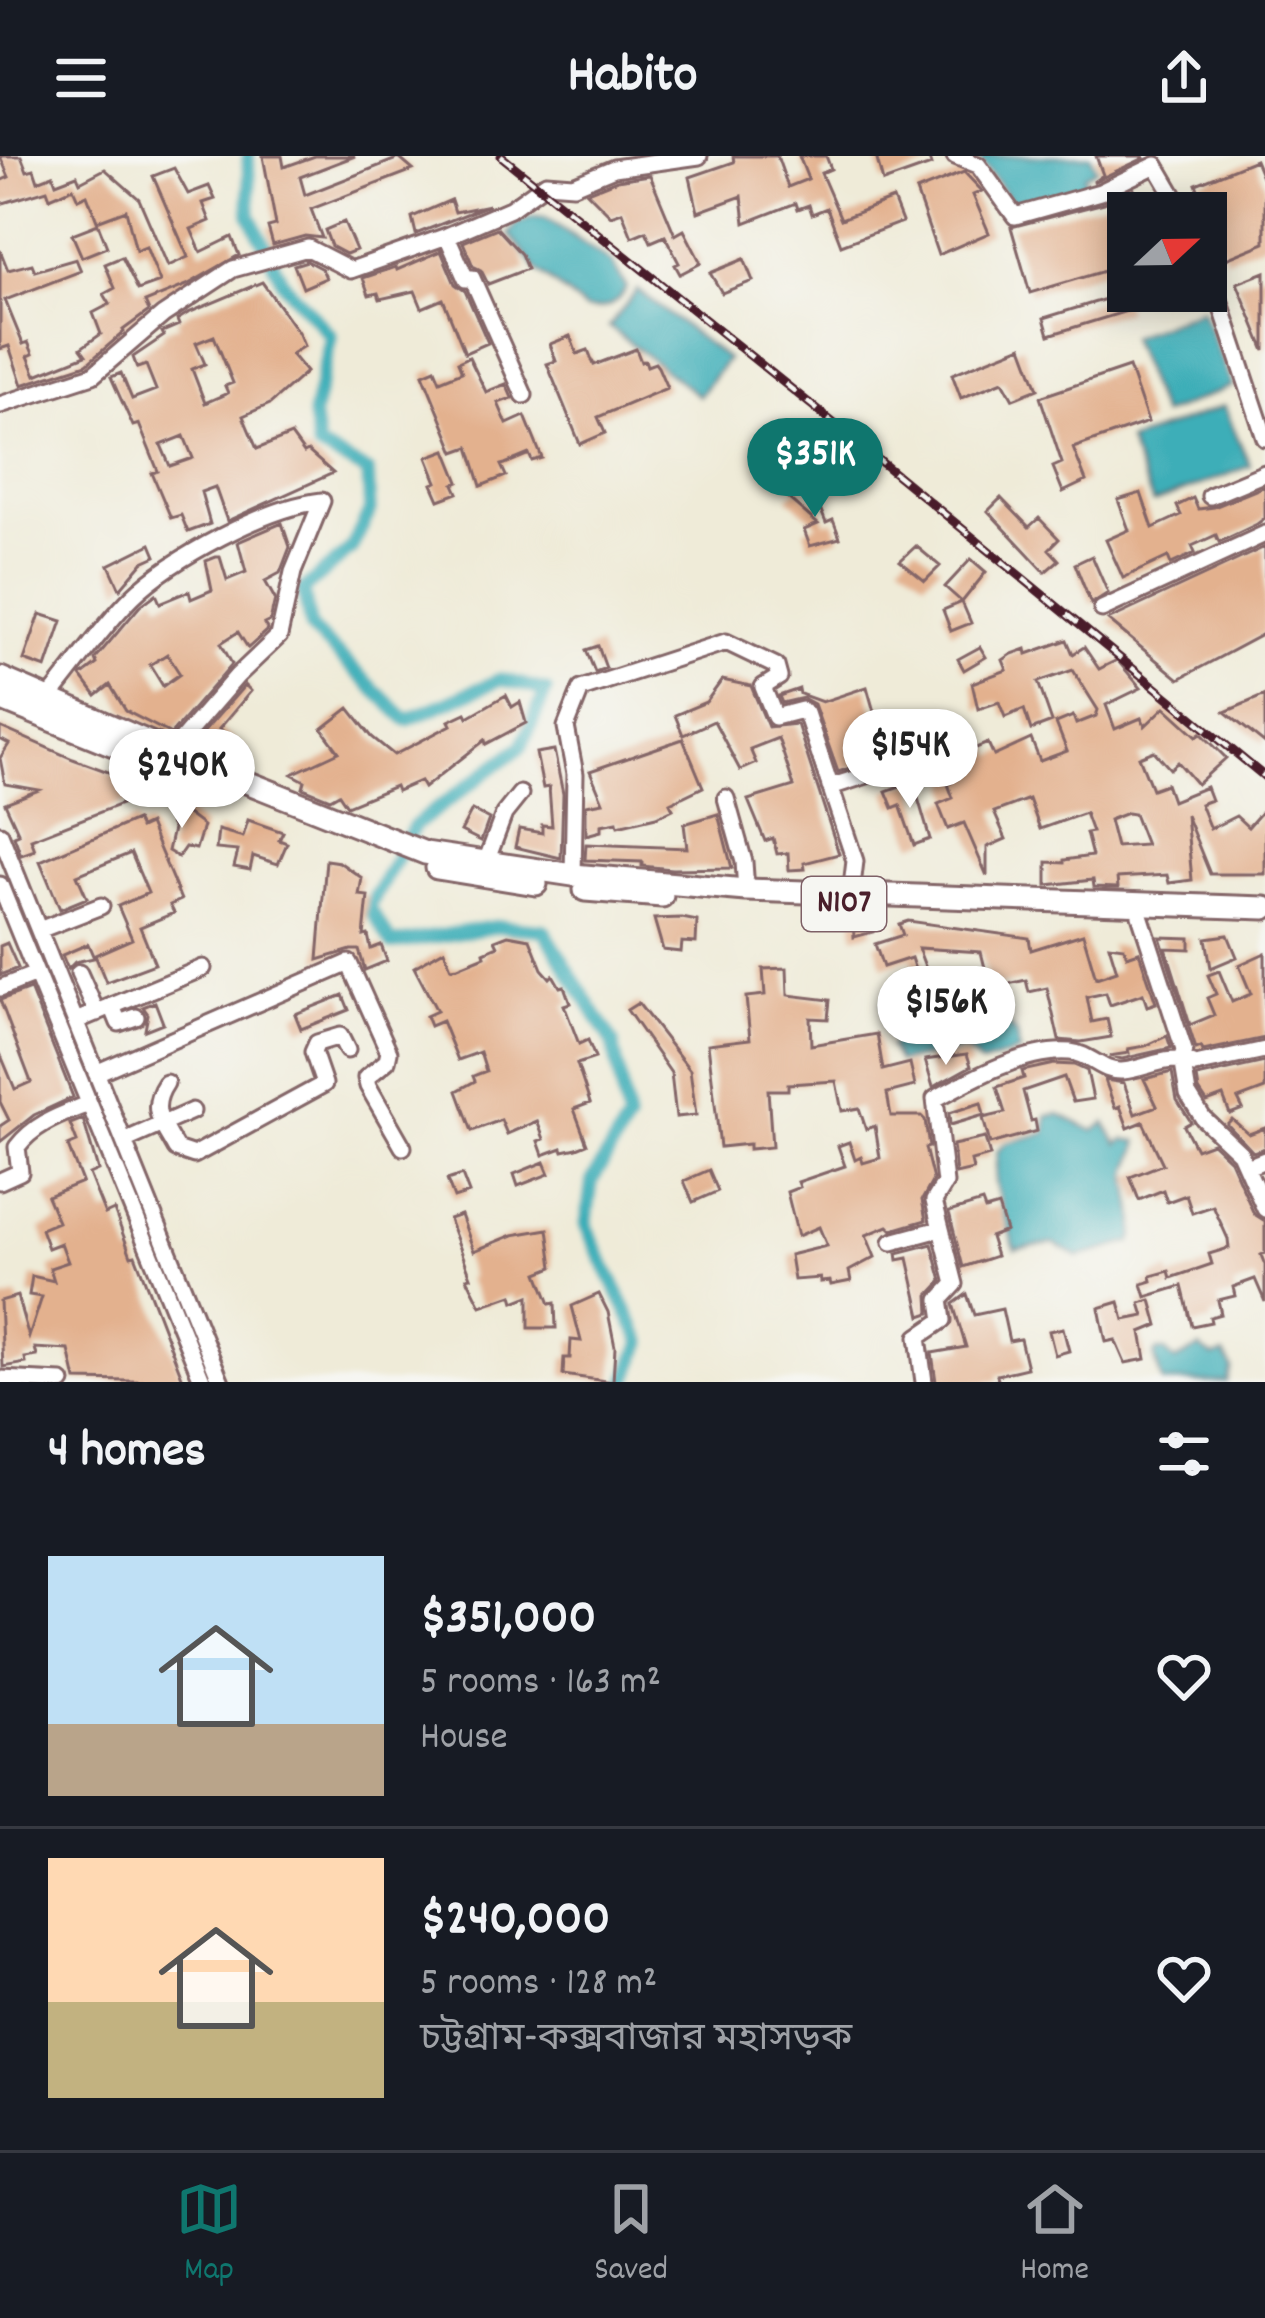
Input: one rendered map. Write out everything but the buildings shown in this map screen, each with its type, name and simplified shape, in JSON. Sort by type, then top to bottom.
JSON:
[{"type":"highway","name":"N107","points":[[0,677],[382,843]]},
{"type":"highway","name":"N107","points":[[0,699],[475,876],[623,894],[1265,921]]},
{"type":"highway","name":"N107","points":[[425,859],[746,890],[1265,908]]},
{"type":"street","points":[[0,405],[93,375],[163,315],[233,269],[308,248],[351,269],[510,209],[547,183],[573,185],[614,168],[699,156]]},
{"type":"street","points":[[956,156],[978,165],[1015,216],[1100,192],[1153,161],[1175,156]]},
{"type":"street","points":[[1153,161],[1171,192]]},
{"type":"street","points":[[447,236],[466,279],[472,278],[524,395]]},
{"type":"street","points":[[1223,312],[1265,438]]},
{"type":"street","points":[[1210,496],[1265,473]]},
{"type":"street","points":[[49,698],[136,593],[228,535],[322,501],[293,572],[279,635],[171,752]]},
{"type":"street","points":[[1102,610],[1265,534]]},
{"type":"street","points":[[573,874],[574,774],[566,727],[581,689],[726,641],[778,671],[764,685],[773,716],[805,712],[855,861],[851,894]]},
{"type":"street","points":[[830,787],[931,754]]},
{"type":"street","points":[[486,862],[504,814],[520,794]]},
{"type":"street","points":[[726,798],[744,862],[746,890]]},
{"type":"street","points":[[0,835],[221,1382]]},
{"type":"street","points":[[0,885],[203,1382]]},
{"type":"street","points":[[39,930],[101,907]]},
{"type":"street","points":[[1140,915],[1184,1051],[1181,1058],[1188,1094],[1203,1118],[1231,1140],[1265,1209]]},
{"type":"street","points":[[96,1073],[349,963],[389,1052],[387,1061],[366,1078],[368,1086],[403,1147]]},
{"type":"street","points":[[76,1022],[203,968]]},
{"type":"street","points":[[79,973],[119,1023],[136,1017]]},
{"type":"street","points":[[0,988],[36,974]]},
{"type":"street","points":[[166,1083],[155,1102],[162,1124],[180,1153],[199,1154],[324,1084],[313,1052],[317,1043],[338,1035],[347,1050]]},
{"type":"street","points":[[924,1382],[918,1337],[942,1322],[940,1300],[955,1285],[934,1201],[945,1183],[935,1099],[1018,1061],[1048,1054],[1069,1052],[1090,1058],[1106,1070],[1121,1071],[1181,1058],[1195,1066],[1265,1050]]},
{"type":"street","points":[[0,1181],[20,1172],[17,1148],[30,1132],[88,1104]]},
{"type":"street","points":[[124,1141],[192,1111]]},
{"type":"street","points":[[1247,1167],[1265,1160]]},
{"type":"street","points":[[892,1243],[940,1229]]},
{"type":"street","points":[[0,1378],[57,1382]]},
{"type":"water","points":[[977,156],[1091,156],[1097,169],[1085,175],[1085,185],[1075,194],[1021,207],[1015,206]]},
{"type":"water","points":[[532,217],[545,217],[612,263],[626,287],[620,298],[604,307],[585,309],[539,272],[509,234]]},
{"type":"water","points":[[637,290],[727,359],[699,396],[609,327]]},
{"type":"water","points":[[1202,312],[1232,386],[1161,415],[1130,337]]},
{"type":"water","points":[[1224,406],[1250,466],[1153,503],[1128,442]]},
{"type":"water","points":[[919,992],[940,1022],[997,1015],[1016,1033],[1019,1052],[981,1064],[959,1050],[898,1062],[890,1047],[897,1037],[884,1022],[882,1003],[895,995]]},
{"type":"water","points":[[1059,1114],[1094,1131],[1105,1123],[1118,1144],[1124,1139],[1138,1141],[1129,1175],[1135,1219],[1132,1242],[1078,1257],[1053,1243],[1015,1249],[995,1184],[997,1152],[1006,1143],[1046,1133],[1047,1116]]},
{"type":"water","points":[[1200,1348],[1213,1357],[1224,1354],[1232,1368],[1227,1382],[1162,1382],[1157,1351],[1175,1361]]},
{"type":"waterway","points":[[248,156],[250,215],[284,284],[331,336],[313,415],[318,447],[368,472],[370,511],[351,549],[303,590],[311,629],[407,720],[501,679],[546,691],[522,746],[415,825],[369,907],[392,944],[499,926],[544,930],[613,1043],[628,1121],[592,1181],[586,1226],[642,1342],[626,1382]]},
{"type":"railway","points":[[501,156],[1265,777]]}]
